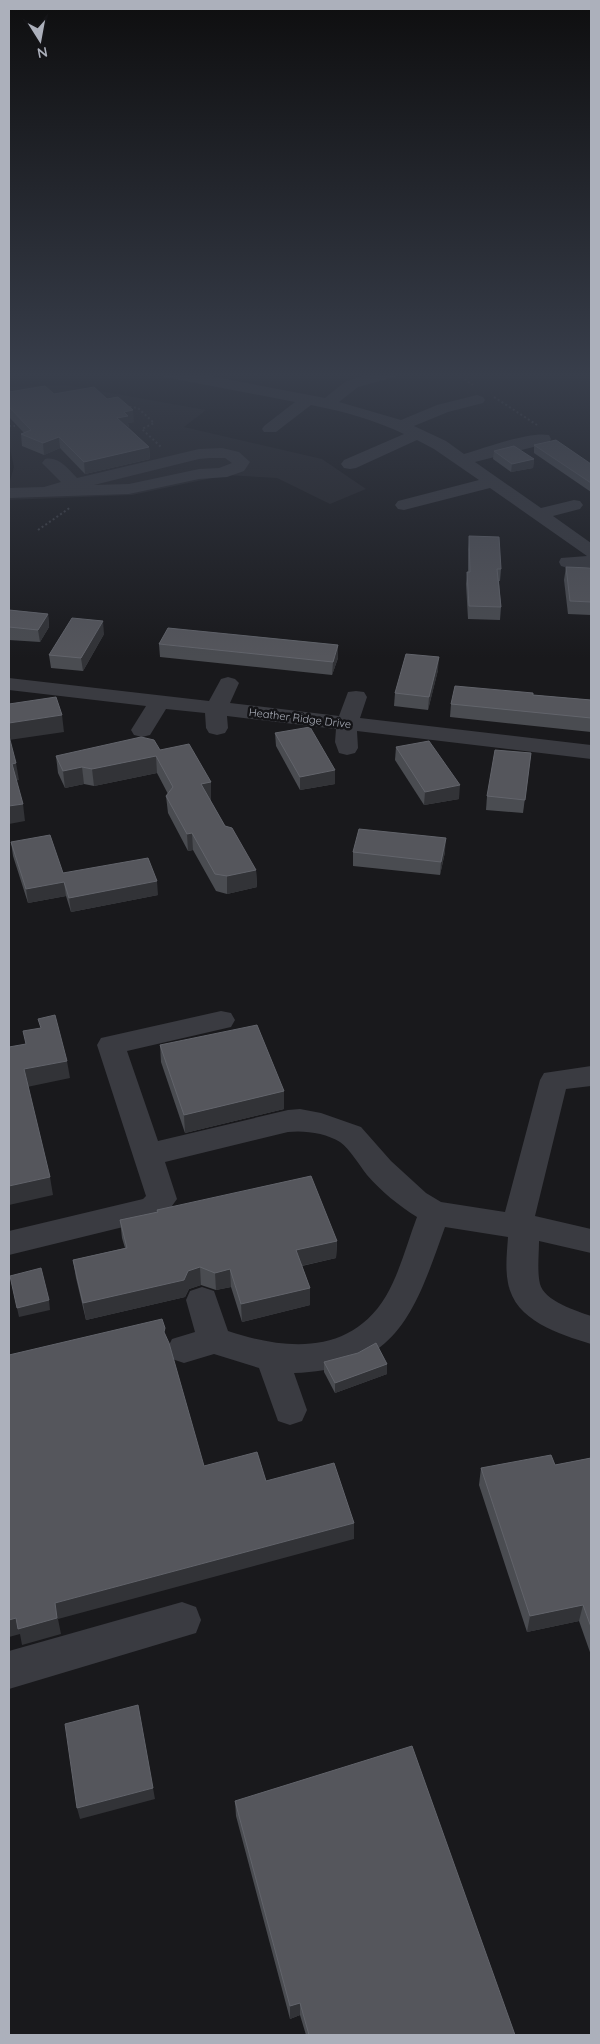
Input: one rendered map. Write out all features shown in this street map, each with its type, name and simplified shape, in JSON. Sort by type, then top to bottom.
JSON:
[{"type":"street","points":[[56,467],[73,484]]},
{"type":"street","points":[[43,492],[143,467]]},
{"type":"street","points":[[9,493],[129,489],[237,467]]},
{"type":"street","points":[[472,467],[591,551]]},
{"type":"street","points":[[404,505],[492,482]]},
{"type":"street","points":[[538,514],[574,504]]},
{"type":"street","points":[[568,562],[591,561]]},
{"type":"street","points":[[216,718],[228,683]]},
{"type":"street","name":"Heather Ridge Drive","points":[[9,684],[160,702],[216,718],[348,723],[566,760],[591,752]]},
{"type":"street","points":[[347,748],[345,743],[348,723],[356,697]]},
{"type":"street","points":[[142,730],[160,702]]},
{"type":"street","points":[[9,1243],[152,1209],[162,1199],[111,1045],[221,1020]]},
{"type":"street","points":[[591,1076],[554,1080],[521,1226],[524,1284],[530,1298],[544,1311],[591,1330]]},
{"type":"street","points":[[147,1155],[288,1121],[300,1120],[321,1124],[351,1135],[380,1169],[415,1200],[434,1213],[557,1232],[591,1241]]},
{"type":"street","points":[[202,1300],[199,1345],[296,1359],[323,1357],[346,1351],[368,1338],[385,1322],[399,1303],[434,1213]]},
{"type":"street","points":[[272,1357],[290,1410]]},
{"type":"street","points":[[9,1670],[182,1620]]},
{"type":"path","points":[[38,530],[59,517],[75,502]]},
{"type":"shaded area","points":[[14,467],[334,467],[366,489],[330,504],[277,478],[226,475],[132,495],[9,500],[9,484]]},
{"type":"building","points":[[568,467],[591,467],[591,483]]},
{"type":"building","points":[[469,536],[499,537],[501,569],[497,569],[501,607],[469,606],[467,572],[470,572]]},
{"type":"building","points":[[566,567],[591,568],[591,602],[570,601]]},
{"type":"building","points":[[9,610],[48,614],[38,630],[9,627]]},
{"type":"building","points":[[72,618],[103,621],[81,658],[49,655]]},
{"type":"building","points":[[168,628],[338,645],[333,662],[159,644]]},
{"type":"building","points":[[406,654],[439,657],[429,697],[395,693]]},
{"type":"building","points":[[455,686],[591,700],[591,718],[451,704]]},
{"type":"building","points":[[56,697],[62,715],[9,723],[9,704]]},
{"type":"building","points":[[310,727],[335,770],[300,777],[275,733]]},
{"type":"building","points":[[9,736],[16,763],[12,764],[23,804],[9,806]]},
{"type":"building","points":[[141,737],[154,740],[160,750],[189,744],[211,782],[201,784],[225,826],[232,828],[256,870],[227,876],[215,874],[192,833],[187,834],[166,796],[173,787],[156,756],[92,769],[82,767],[63,771],[56,756]]},
{"type":"building","points":[[429,741],[460,785],[425,792],[396,747]]},
{"type":"building","points":[[495,750],[531,753],[525,800],[487,796]]},
{"type":"building","points":[[359,829],[446,838],[441,862],[353,852]]},
{"type":"building","points":[[50,835],[63,873],[148,858],[157,881],[69,898],[64,882],[26,889],[11,842]]},
{"type":"building","points":[[55,1015],[67,1061],[24,1069],[50,1177],[9,1186],[9,1047],[26,1044],[23,1031],[41,1028],[38,1019]]},
{"type":"building","points":[[257,1025],[284,1091],[184,1115],[160,1045]]},
{"type":"building","points":[[311,1176],[337,1241],[296,1250],[310,1288],[241,1304],[230,1269],[215,1273],[200,1267],[188,1271],[184,1280],[83,1303],[73,1260],[127,1248],[120,1220]]},
{"type":"building","points":[[41,1268],[49,1300],[17,1308],[10,1276]]},
{"type":"building","points":[[162,1319],[165,1328],[164,1332],[169,1343],[204,1466],[257,1452],[266,1481],[334,1463],[354,1523],[55,1603],[57,1618],[18,1629],[16,1618],[9,1620],[9,1355]]},
{"type":"building","points":[[376,1343],[387,1364],[335,1383],[324,1362],[358,1353]]},
{"type":"building","points":[[551,1455],[555,1465],[591,1458],[591,1627],[583,1605],[530,1616],[481,1468]]},
{"type":"building","points":[[138,1705],[153,1788],[77,1808],[65,1724]]},
{"type":"building","points":[[412,1746],[515,2035],[309,2035],[300,2003],[290,2006],[235,1801]]}]
